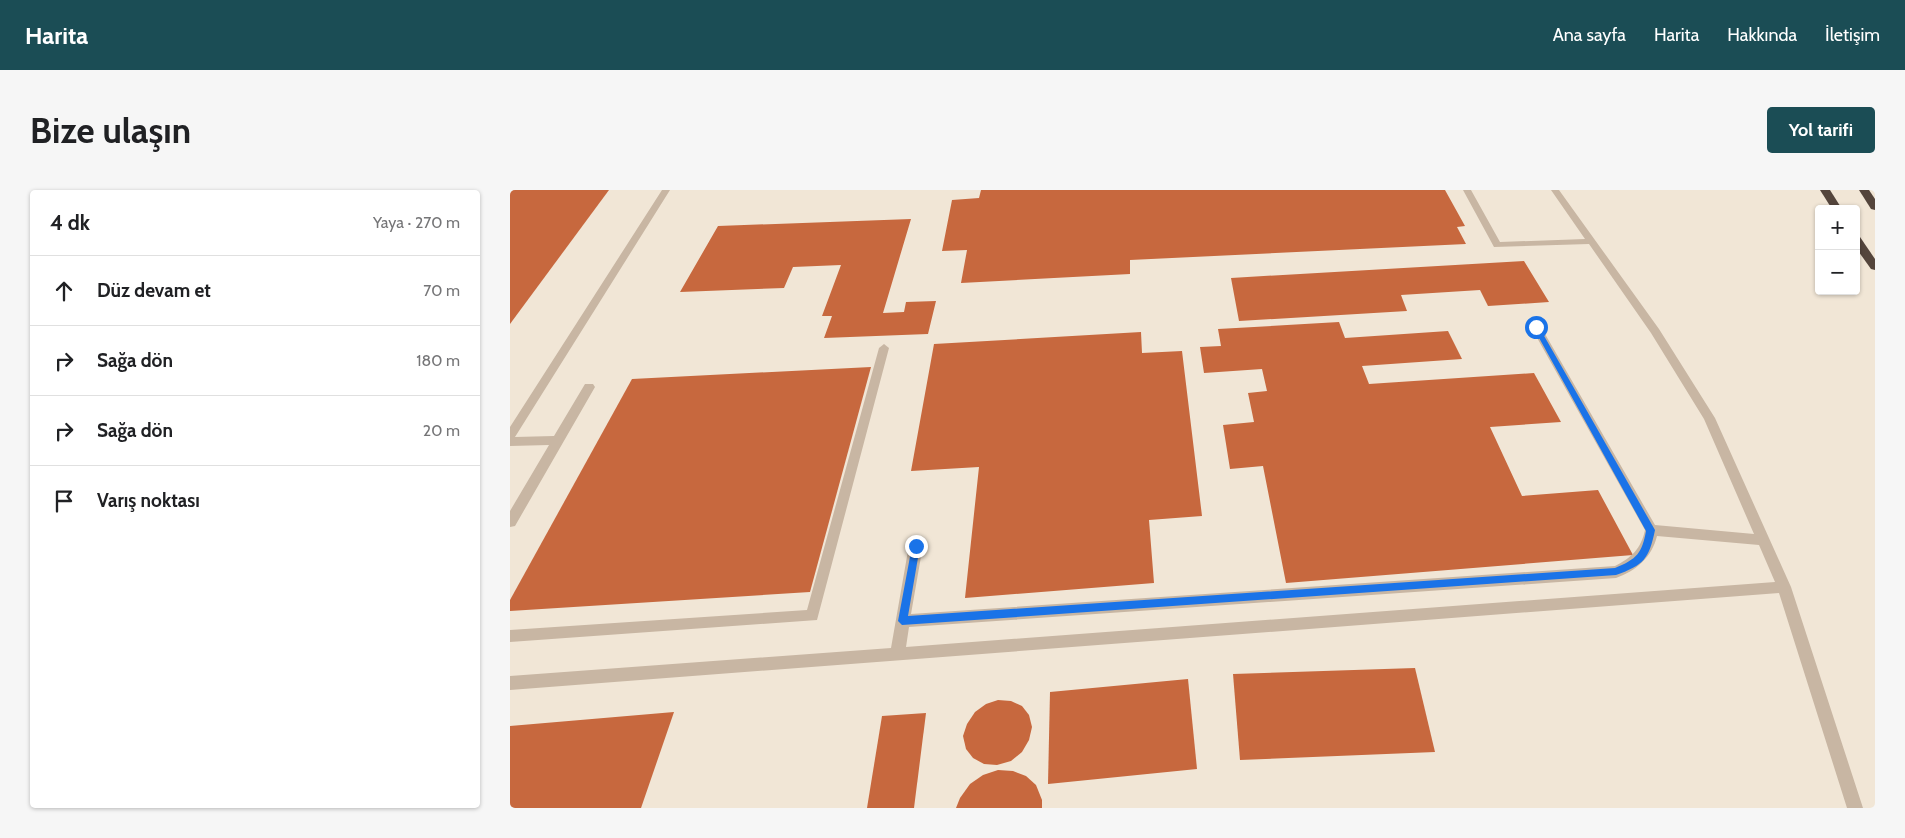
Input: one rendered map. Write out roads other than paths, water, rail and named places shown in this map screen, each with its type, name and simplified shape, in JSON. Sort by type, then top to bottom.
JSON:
[{"type":"highway","points":[[1825,190],[1834,205]]},
{"type":"highway","points":[[1864,190],[1875,207]]},
{"type":"highway","points":[[1860,245],[1875,267]]},
{"type":"lane","points":[[510,436],[666,190]]},
{"type":"lane","points":[[1467,190],[1497,245],[1591,241]]},
{"type":"lane","points":[[1555,190],[1655,331],[1709,418],[1784,586],[1856,808]]},
{"type":"lane","points":[[902,621],[1616,572],[1630,566],[1641,558],[1647,550],[1651,530],[1536,327]]},
{"type":"lane","points":[[510,636],[812,616],[884,348]]},
{"type":"lane","points":[[510,522],[589,387]]},
{"type":"lane","points":[[510,442],[558,440]]},
{"type":"lane","points":[[1651,530],[1763,540]]},
{"type":"lane","points":[[897,654],[916,546]]},
{"type":"lane","points":[[510,683],[1784,586]]}]
